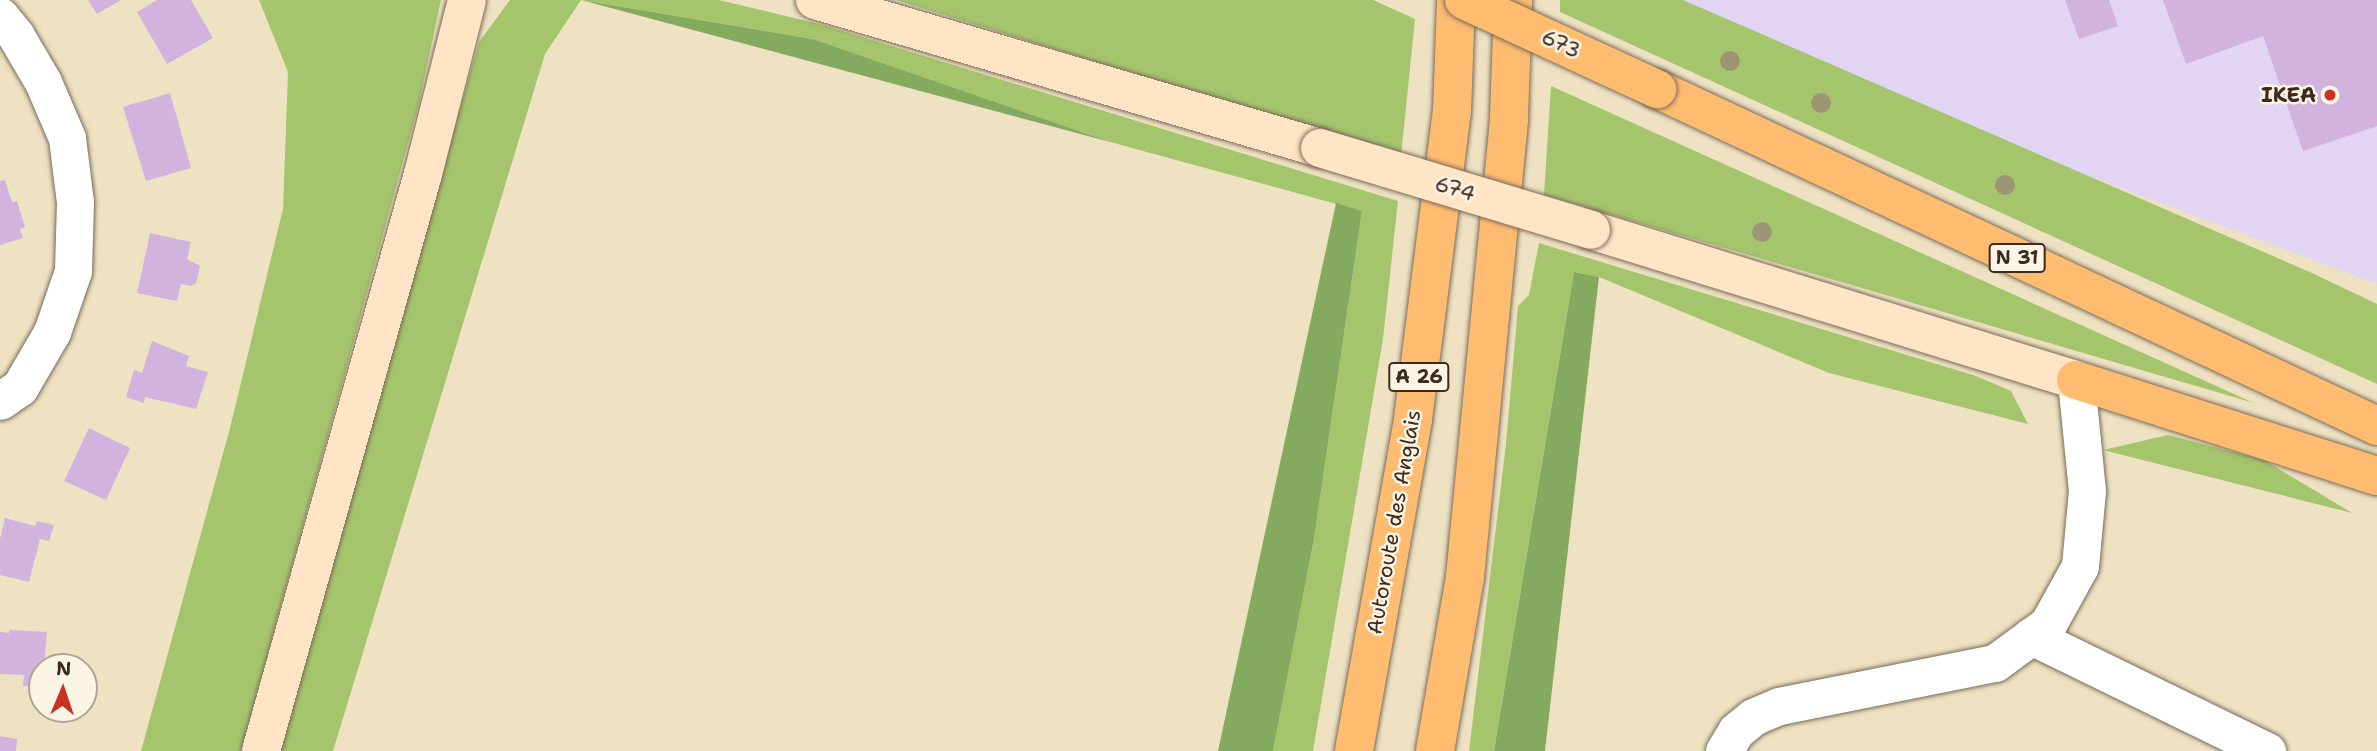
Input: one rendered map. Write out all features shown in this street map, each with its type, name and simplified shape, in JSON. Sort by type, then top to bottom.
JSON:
[{"type":"main road","name":"Autoroute des Anglais","points":[[1354,751],[1413,419],[1452,111],[1456,0]]},
{"type":"main road","name":"673","points":[[1464,0],[2377,426]]},
{"type":"main road","points":[[1436,751],[1466,564],[1509,117],[1513,0]]},
{"type":"main road","points":[[2076,380],[2377,476]]},
{"type":"street","points":[[261,751],[424,174],[467,0]]},
{"type":"street","name":"674","points":[[815,0],[1320,148],[2076,380]]},
{"type":"street","points":[[0,16],[43,82],[67,138],[75,202],[72,271],[52,332],[20,387],[0,401]]},
{"type":"street","points":[[1724,751],[1736,731],[1753,717],[1779,705],[1995,663],[2048,624],[2080,566],[2087,491],[2076,380]]},
{"type":"street","points":[[2031,636],[2267,751]]},
{"type":"shaded area","points":[[1629,0],[2377,0],[2377,284],[1630,4]]},
{"type":"green space","points":[[259,0],[441,0],[419,103],[241,751],[141,751],[230,428],[283,209],[288,72]]},
{"type":"green space","points":[[510,0],[581,0],[545,54],[333,751],[277,751],[479,42]]},
{"type":"green space","points":[[581,0],[719,0],[823,25],[1398,201],[1383,339],[1313,751],[1273,751],[1314,539],[1362,211],[1114,143],[813,39]]},
{"type":"green space","points":[[581,0],[813,39],[1114,143]]},
{"type":"green space","points":[[896,0],[1373,0],[1415,19],[1401,156]]},
{"type":"green space","points":[[1560,0],[1683,0],[2312,273],[2377,304],[2377,384],[1560,12]]},
{"type":"green space","points":[[1551,86],[2254,403],[1544,195]]},
{"type":"green space","points":[[1336,203],[1362,211],[1314,539],[1273,751],[1218,751]]},
{"type":"green space","points":[[1539,243],[1976,376],[2011,391],[2028,424],[1829,373],[1599,277],[1574,272],[1494,751],[1469,751],[1506,444],[1518,306],[1529,295]]},
{"type":"green space","points":[[1574,272],[1599,277],[1545,751],[1494,751]]},
{"type":"green space","points":[[2168,435],[2264,460],[2352,513],[2103,450]]},
{"type":"building","points":[[88,0],[121,0],[97,14]]},
{"type":"building","points":[[157,0],[191,0],[213,38],[167,64],[137,12]]},
{"type":"building","points":[[2065,0],[2109,0],[2118,26],[2079,39]]},
{"type":"building","name":"IKEA","points":[[2163,0],[2377,0],[2377,126],[2303,151],[2263,36],[2186,64]]},
{"type":"building","points":[[170,93],[191,168],[146,181],[123,107]]},
{"type":"building","points":[[5,180],[12,202],[17,201],[25,227],[20,229],[23,238],[0,245],[0,181]]},
{"type":"building","points":[[150,233],[191,242],[187,259],[200,266],[196,283],[191,286],[181,284],[177,301],[137,293]]},
{"type":"building","points":[[152,341],[189,356],[186,366],[208,372],[196,409],[145,397],[144,403],[126,397],[134,370],[142,373]]},
{"type":"building","points":[[89,428],[130,448],[106,500],[64,481]]},
{"type":"building","points":[[5,518],[35,526],[37,521],[54,525],[49,541],[40,539],[29,582],[0,575],[0,539]]},
{"type":"building","points":[[10,630],[47,632],[45,653],[28,653],[28,686],[23,686],[24,675],[0,674],[0,632],[9,633]]},
{"type":"building","points":[[0,736],[17,739],[16,751],[0,751]]},
{"type":"place","name":"IKEA","points":[[2330,95]]}]
